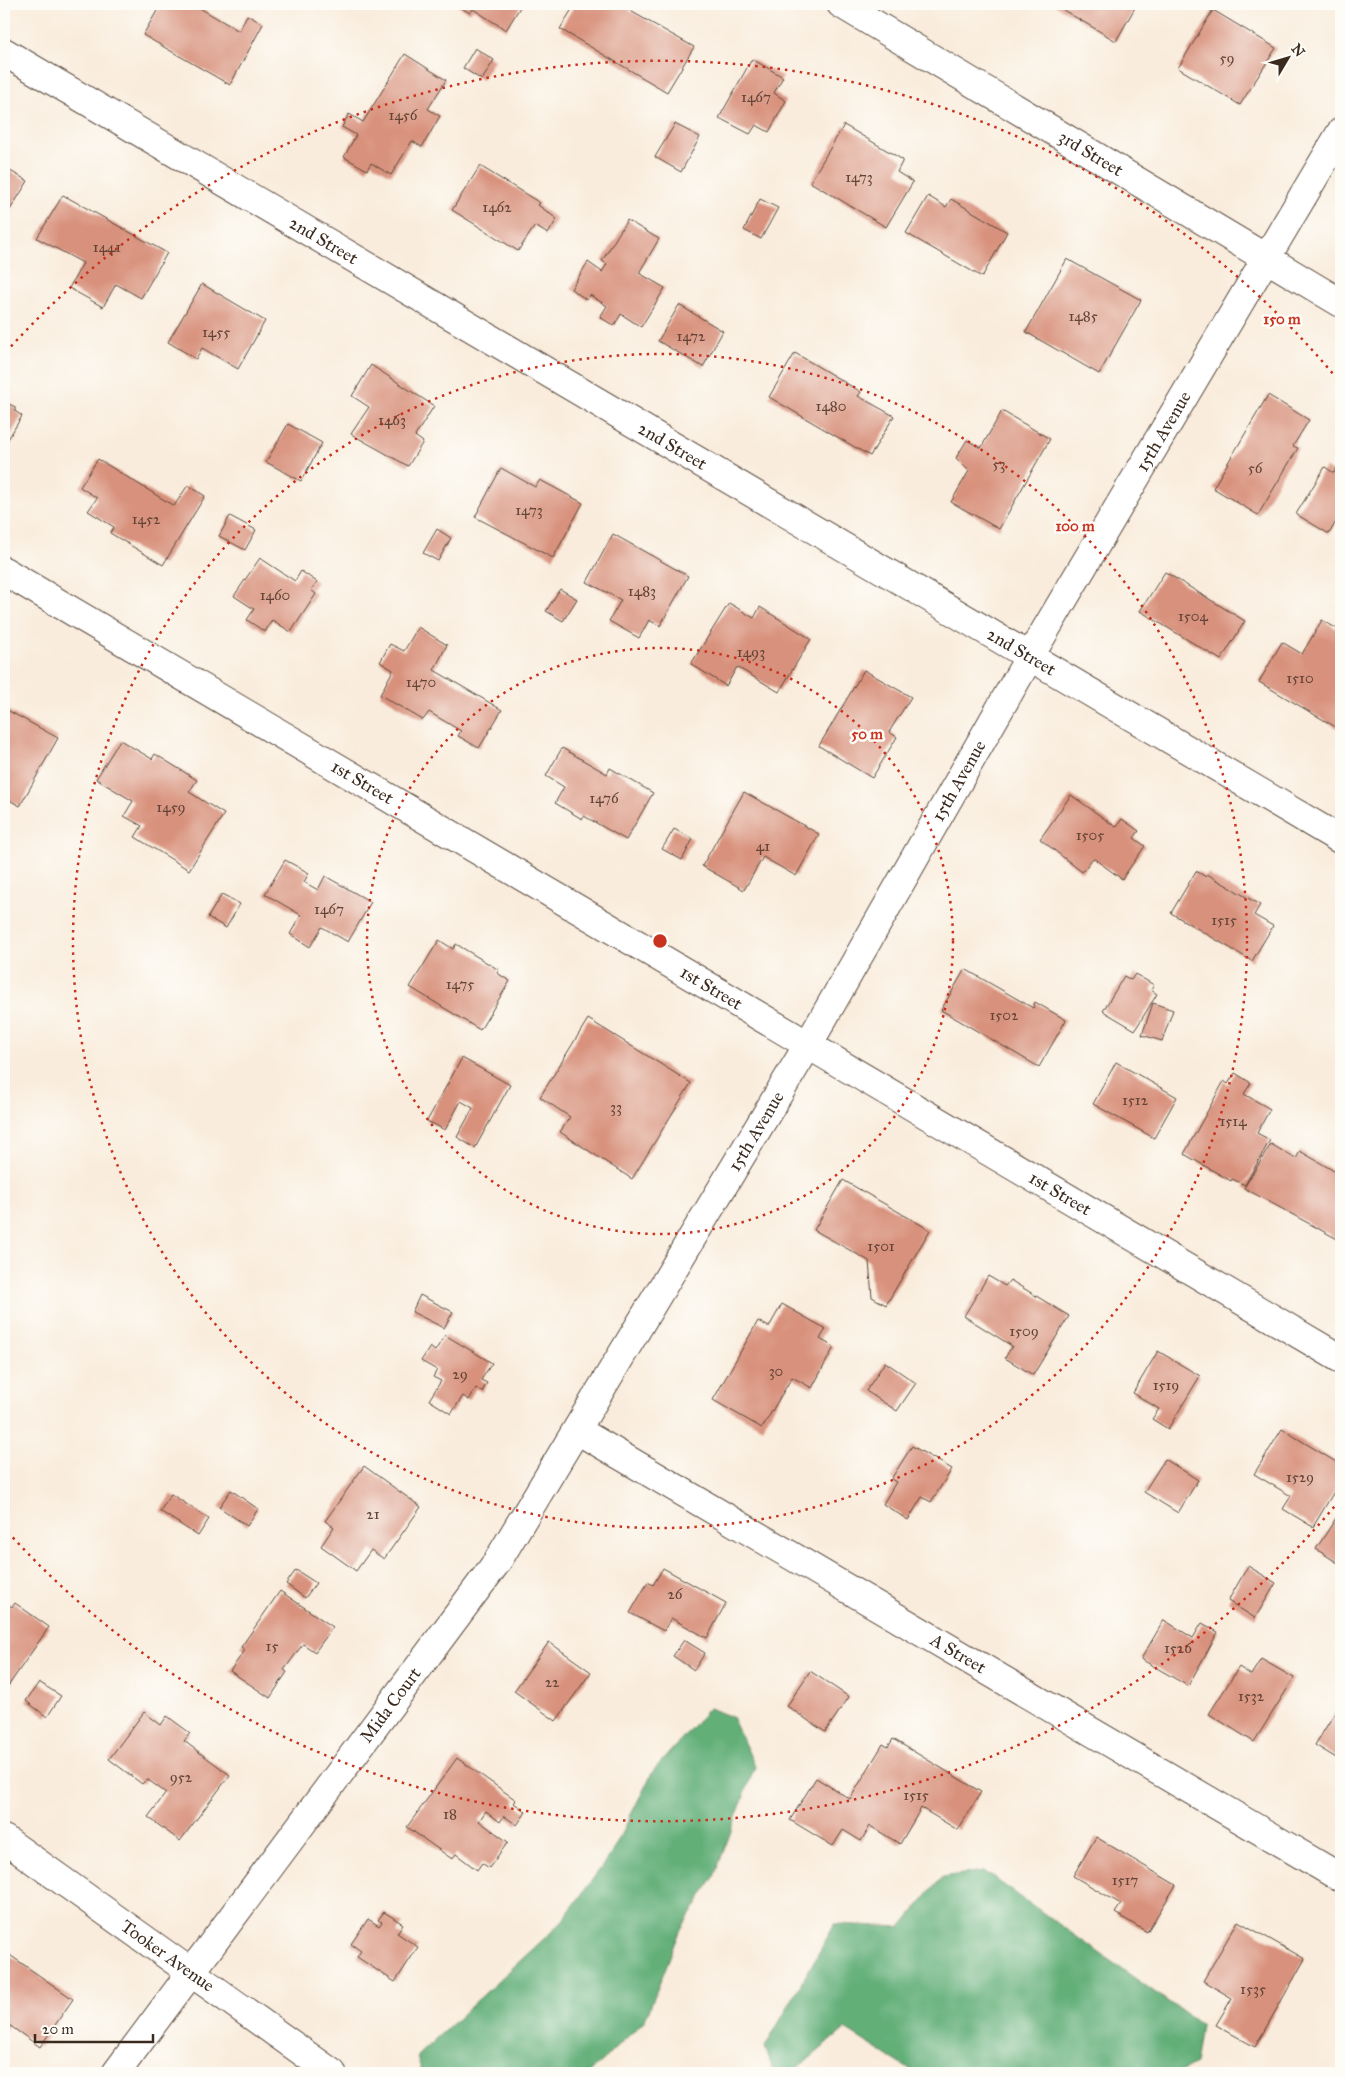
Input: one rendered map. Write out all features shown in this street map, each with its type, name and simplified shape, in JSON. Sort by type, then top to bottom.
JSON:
[{"type":"street","name":"3rd Street","points":[[841,4],[1341,303]]},
{"type":"street","name":"2nd Street","points":[[4,52],[1341,840]]},
{"type":"street","name":"15th Avenue","points":[[577,1430],[808,1045],[1030,656],[1341,132]]},
{"type":"street","name":"1st Street","points":[[4,571],[1341,1359]]},
{"type":"street","name":"A Street","points":[[577,1430],[1341,1878]]},
{"type":"street","name":"Mida Court","points":[[116,2073],[190,1971],[230,1923],[497,1562],[577,1430]]},
{"type":"street","name":"Tooker Avenue","points":[[4,1839],[332,2073]]},
{"type":"green space","points":[[709,1708],[732,1717],[755,1766],[714,1877],[681,1929],[645,2020],[590,2073],[422,2073],[417,2056],[560,1924],[611,1854],[653,1771]]},
{"type":"green space","points":[[984,1871],[1201,2025],[1195,2064],[1178,2073],[915,2073],[845,2029],[792,2073],[774,2073],[765,2047],[835,1924],[901,1927],[942,1877]]},
{"type":"building","points":[[161,4],[193,4],[239,31],[247,15],[263,24],[230,85],[143,35]]},
{"type":"building","points":[[454,4],[522,4],[506,30],[473,9],[470,13]]},
{"type":"building","points":[[575,4],[618,4],[694,47],[667,92],[560,29]]},
{"type":"building","points":[[1053,4],[1137,4],[1116,41]]},
{"type":"building","points":[[1213,10],[1276,48],[1240,105],[1178,68]]},
{"type":"building","points":[[475,48],[494,60],[482,80],[463,68]]},
{"type":"building","points":[[405,54],[446,80],[428,109],[440,116],[422,147],[412,141],[391,175],[371,163],[367,170],[344,157],[356,135],[342,127],[349,114],[363,122]]},
{"type":"building","points":[[752,59],[783,77],[774,93],[786,101],[769,132],[756,125],[750,134],[719,118]]},
{"type":"building","points":[[675,124],[700,137],[681,172],[655,157]]},
{"type":"building","points":[[844,125],[903,160],[897,172],[913,182],[886,227],[810,182]]},
{"type":"building","points":[[480,166],[540,203],[538,205],[557,219],[548,234],[535,226],[518,251],[452,210]]},
{"type":"building","points":[[5,168],[28,181],[8,213],[4,211]]},
{"type":"building","points":[[63,195],[167,253],[141,298],[116,284],[103,307],[69,288],[83,263],[37,238]]},
{"type":"building","points":[[928,196],[946,207],[951,199],[1007,232],[982,277],[906,233]]},
{"type":"building","points":[[760,199],[778,208],[761,239],[744,230]]},
{"type":"building","points":[[627,220],[659,239],[639,273],[665,288],[641,327],[621,314],[614,326],[600,317],[607,306],[590,295],[587,300],[571,289],[588,262],[602,272],[607,264],[602,261]]},
{"type":"building","points":[[1067,259],[1141,300],[1099,374],[1026,332]]},
{"type":"building","points":[[202,284],[265,321],[238,369],[202,348],[196,359],[168,342]]},
{"type":"building","points":[[679,305],[723,331],[703,367],[658,341]]},
{"type":"building","points":[[795,353],[861,392],[858,396],[894,416],[870,456],[769,397]]},
{"type":"building","points":[[371,365],[434,406],[415,436],[423,442],[408,466],[351,434],[369,407],[352,396]]},
{"type":"building","points":[[1268,395],[1309,420],[1293,446],[1298,448],[1258,515],[1213,488]]},
{"type":"building","points":[[4,401],[15,407],[15,411],[22,416],[4,446]]},
{"type":"building","points":[[1002,411],[1050,439],[999,529],[951,502],[969,471],[956,458],[967,440],[981,448]]},
{"type":"building","points":[[288,424],[322,443],[301,481],[266,462]]},
{"type":"building","points":[[98,459],[174,506],[188,485],[205,496],[163,565],[110,533],[114,527],[88,511],[97,498],[80,487]]},
{"type":"building","points":[[1341,461],[1341,513],[1329,534],[1296,514],[1325,467],[1334,473]]},
{"type":"building","points":[[501,468],[535,487],[540,480],[583,503],[553,558],[475,517]]},
{"type":"building","points":[[230,516],[256,530],[245,550],[219,536]]},
{"type":"building","points":[[437,529],[451,538],[438,561],[423,553]]},
{"type":"building","points":[[613,534],[688,576],[660,626],[649,620],[639,638],[609,621],[621,600],[587,582]]},
{"type":"building","points":[[260,558],[295,581],[301,571],[317,582],[311,590],[316,594],[291,632],[272,620],[265,632],[247,620],[254,609],[234,596]]},
{"type":"building","points":[[1165,572],[1245,621],[1221,660],[1140,611]]},
{"type":"building","points":[[560,589],[577,599],[563,621],[546,611]]},
{"type":"building","points":[[729,603],[754,618],[760,607],[811,639],[779,692],[737,667],[726,686],[691,664]]},
{"type":"building","points":[[1322,620],[1341,631],[1341,674],[1336,682],[1341,685],[1341,725],[1339,729],[1259,682],[1282,642],[1302,654]]},
{"type":"building","points":[[418,627],[447,645],[434,670],[502,710],[479,748],[458,736],[461,731],[429,712],[423,720],[380,695],[393,670],[380,662],[390,644],[404,651]]},
{"type":"building","points":[[864,670],[911,697],[889,732],[897,737],[872,778],[819,746]]},
{"type":"building","points":[[7,710],[58,738],[20,806],[4,797],[4,716]]},
{"type":"building","points":[[120,740],[152,759],[155,754],[197,780],[189,792],[224,814],[189,870],[135,837],[142,826],[124,816],[133,801],[96,779]]},
{"type":"building","points":[[562,748],[607,774],[610,768],[653,793],[626,840],[584,816],[582,819],[555,803],[564,787],[546,776]]},
{"type":"building","points":[[744,792],[819,834],[796,876],[763,857],[744,890],[702,866]]},
{"type":"building","points":[[1071,795],[1116,827],[1122,819],[1139,831],[1134,838],[1145,846],[1122,879],[1093,858],[1082,872],[1040,839]]},
{"type":"building","points":[[674,829],[693,839],[682,860],[662,849]]},
{"type":"building","points":[[285,860],[309,873],[304,882],[318,890],[325,876],[371,902],[348,942],[322,927],[310,947],[290,934],[301,915],[265,894]]},
{"type":"building","points":[[1196,871],[1206,877],[1207,874],[1260,905],[1254,915],[1273,926],[1252,961],[1171,913]]},
{"type":"building","points":[[222,894],[240,904],[226,928],[208,917]]},
{"type":"building","points":[[439,940],[453,949],[456,944],[499,970],[497,973],[510,981],[480,1030],[410,987]]},
{"type":"building","points":[[965,969],[1033,1008],[1035,1002],[1066,1020],[1039,1067],[941,1010]]},
{"type":"building","points":[[1135,974],[1154,985],[1151,990],[1157,994],[1135,1030],[1103,1011],[1124,976],[1131,980]]},
{"type":"building","points":[[1153,1003],[1173,1010],[1162,1041],[1142,1035]]},
{"type":"building","points":[[588,1019],[691,1083],[632,1179],[560,1132],[570,1117],[540,1097]]},
{"type":"building","points":[[462,1058],[510,1085],[475,1148],[457,1137],[473,1108],[461,1101],[445,1130],[427,1121]]},
{"type":"building","points":[[1116,1062],[1177,1097],[1154,1138],[1093,1104]]},
{"type":"building","points":[[1235,1073],[1251,1083],[1244,1094],[1270,1109],[1257,1133],[1270,1140],[1245,1185],[1232,1179],[1231,1181],[1184,1154],[1224,1081],[1228,1084]]},
{"type":"building","points":[[1271,1144],[1296,1159],[1300,1151],[1341,1175],[1341,1241],[1244,1188]]},
{"type":"building","points":[[843,1180],[930,1230],[886,1305],[872,1297],[869,1261],[814,1230]]},
{"type":"building","points":[[988,1276],[1005,1286],[1010,1280],[1069,1316],[1033,1375],[1005,1358],[1012,1346],[964,1316]]},
{"type":"building","points":[[420,1295],[453,1312],[444,1328],[412,1312]]},
{"type":"building","points":[[782,1304],[826,1329],[820,1339],[834,1347],[812,1388],[792,1377],[762,1428],[713,1400],[758,1321],[769,1327]]},
{"type":"building","points":[[445,1335],[492,1363],[481,1380],[487,1383],[482,1392],[476,1388],[469,1400],[463,1396],[451,1414],[429,1400],[441,1381],[433,1377],[437,1370],[421,1361],[430,1347],[435,1351]]},
{"type":"building","points":[[1158,1351],[1200,1376],[1168,1429],[1152,1419],[1159,1409],[1133,1393]]},
{"type":"building","points":[[885,1362],[916,1383],[897,1411],[866,1391]]},
{"type":"building","points":[[1282,1429],[1341,1465],[1341,1480],[1313,1527],[1283,1509],[1291,1496],[1254,1474]]},
{"type":"building","points":[[912,1446],[952,1469],[931,1502],[922,1497],[908,1520],[883,1504],[896,1482],[891,1479]]},
{"type":"building","points":[[1165,1459],[1198,1480],[1178,1513],[1144,1492]]},
{"type":"building","points":[[364,1466],[421,1507],[384,1559],[371,1550],[356,1571],[321,1546],[334,1527],[325,1521]]},
{"type":"building","points":[[231,1490],[258,1509],[247,1526],[219,1507]]},
{"type":"building","points":[[171,1494],[209,1519],[198,1536],[160,1511]]},
{"type":"building","points":[[1338,1515],[1341,1517],[1341,1565],[1316,1549]]},
{"type":"building","points":[[1248,1566],[1276,1583],[1255,1618],[1228,1601]]},
{"type":"building","points":[[663,1568],[726,1603],[707,1638],[671,1618],[664,1631],[630,1613],[648,1582],[653,1585]]},
{"type":"building","points":[[296,1570],[316,1583],[305,1598],[286,1584]]},
{"type":"building","points":[[280,1591],[333,1627],[315,1652],[303,1644],[284,1670],[287,1672],[270,1698],[230,1671],[245,1650],[241,1647]]},
{"type":"building","points":[[4,1601],[12,1607],[15,1603],[49,1627],[4,1692]]},
{"type":"building","points":[[1164,1620],[1193,1638],[1202,1623],[1218,1632],[1188,1686],[1141,1659]]},
{"type":"building","points":[[684,1640],[705,1653],[694,1670],[673,1656]]},
{"type":"building","points":[[549,1642],[591,1672],[556,1721],[514,1691]]},
{"type":"building","points":[[1261,1659],[1294,1678],[1254,1742],[1209,1714],[1239,1667],[1251,1675]]},
{"type":"building","points":[[810,1671],[849,1697],[825,1732],[787,1706]]},
{"type":"building","points":[[39,1682],[61,1696],[47,1717],[26,1701]]},
{"type":"building","points":[[1341,1703],[1341,1761],[1315,1745]]},
{"type":"building","points":[[144,1712],[161,1725],[167,1716],[190,1733],[184,1741],[230,1775],[180,1841],[148,1817],[166,1793],[147,1779],[142,1784],[109,1759]]},
{"type":"building","points":[[893,1739],[981,1792],[958,1830],[921,1808],[900,1844],[870,1826],[861,1841],[843,1830],[833,1846],[790,1820],[816,1778],[850,1799],[883,1744],[888,1747]]},
{"type":"building","points":[[457,1758],[516,1800],[514,1803],[526,1812],[517,1825],[504,1816],[500,1822],[486,1811],[479,1821],[508,1842],[489,1868],[482,1863],[477,1870],[456,1854],[452,1859],[407,1827]]},
{"type":"building","points":[[1096,1837],[1176,1885],[1147,1932],[1115,1913],[1121,1904],[1073,1876]]},
{"type":"building","points":[[384,1912],[403,1924],[397,1933],[418,1947],[395,1982],[357,1957],[361,1951],[351,1944],[368,1919],[379,1926],[382,1922],[378,1920]]},
{"type":"building","points":[[1238,1921],[1305,1959],[1255,2047],[1216,2025],[1232,1998],[1203,1981]]},
{"type":"building","points":[[4,1951],[73,1999],[40,2047],[9,2025],[4,2032]]}]
